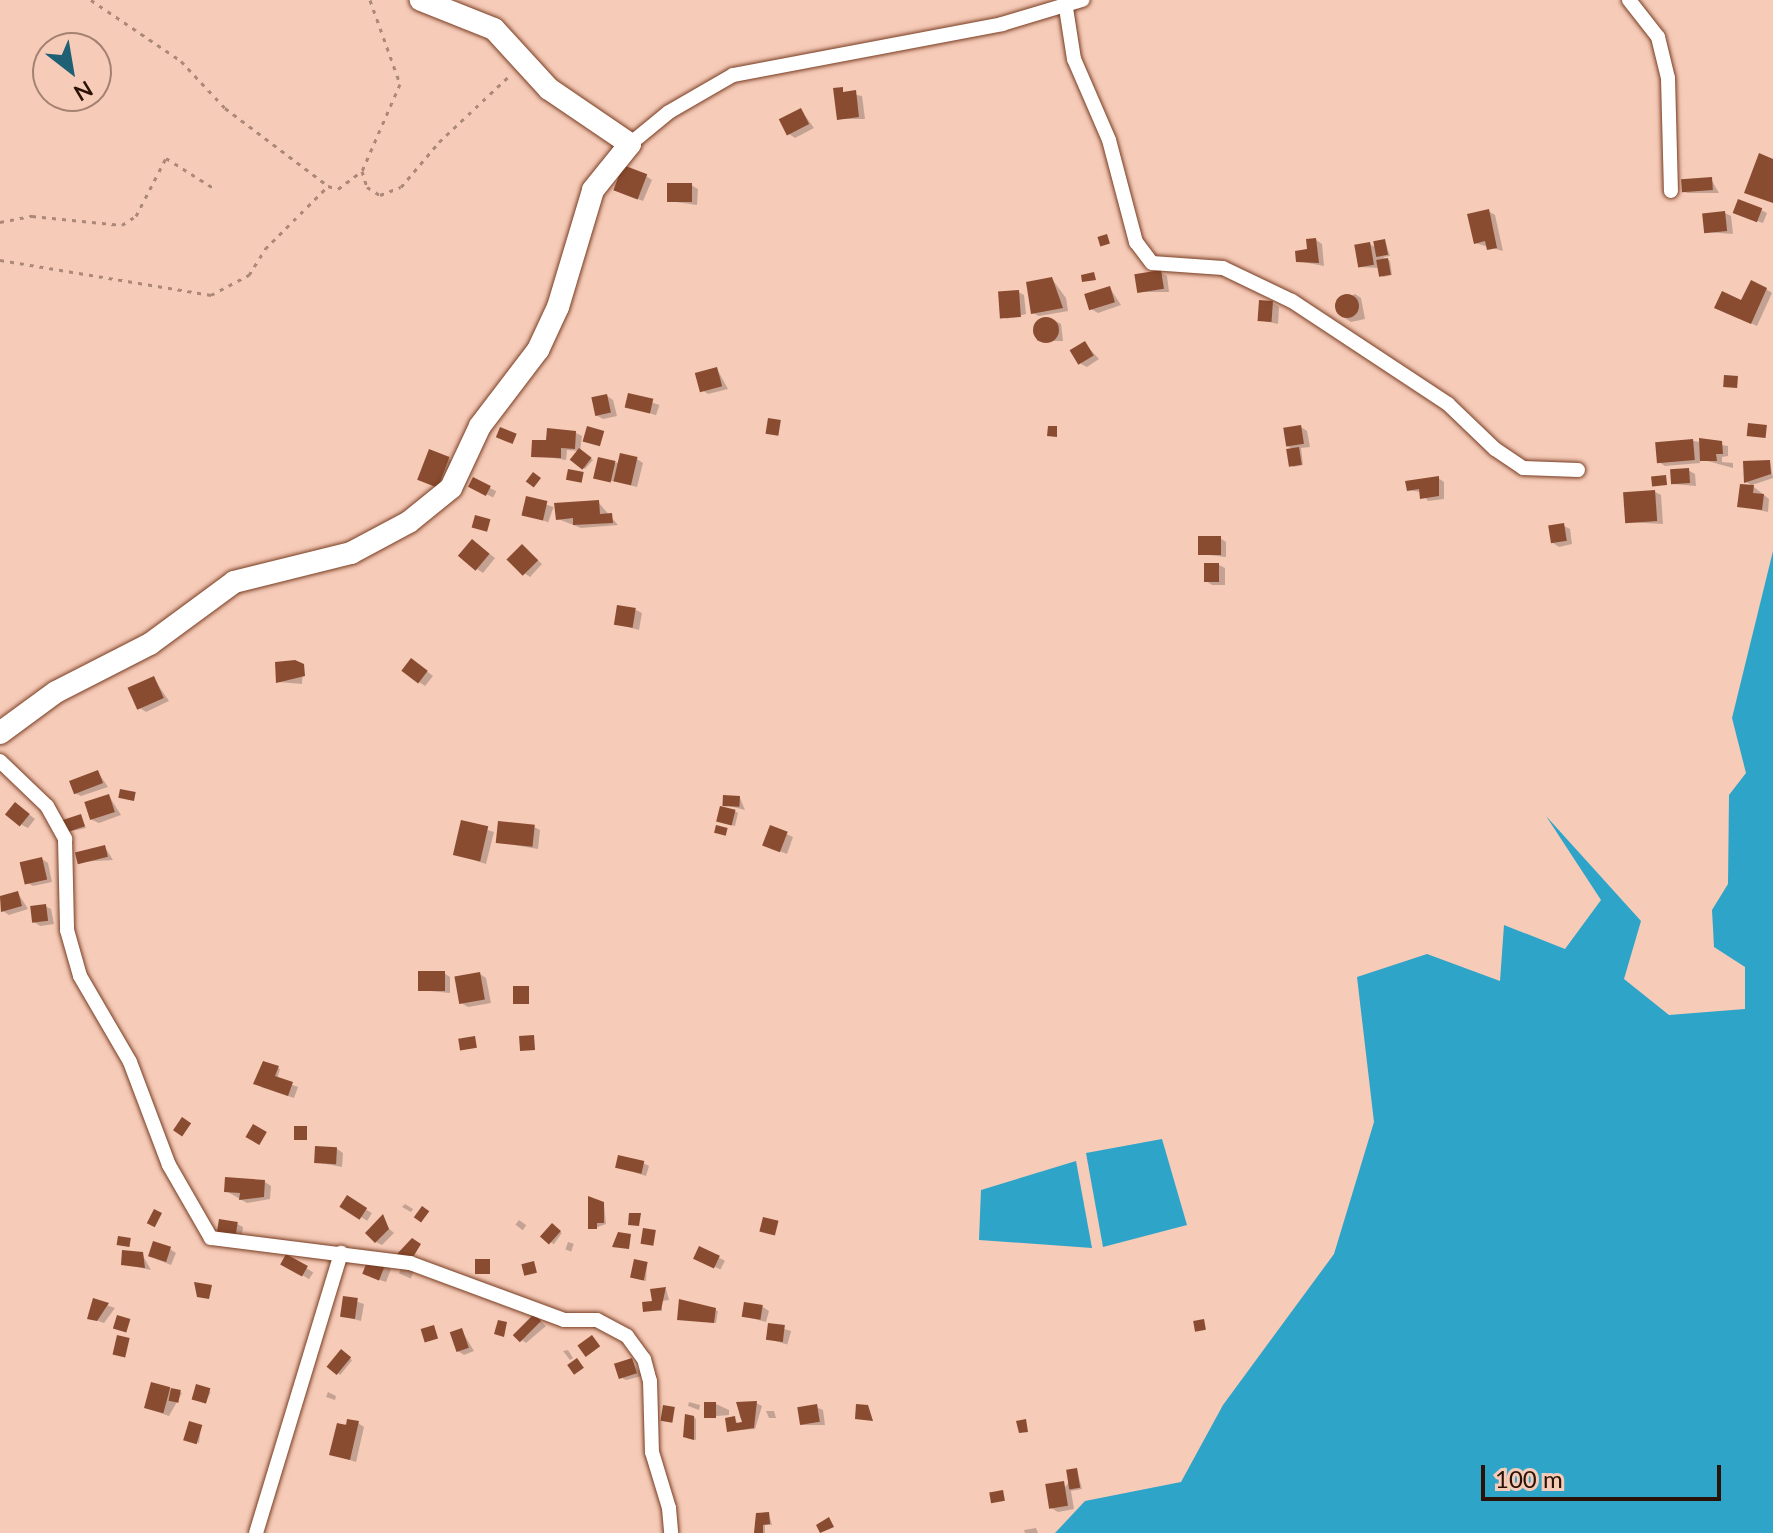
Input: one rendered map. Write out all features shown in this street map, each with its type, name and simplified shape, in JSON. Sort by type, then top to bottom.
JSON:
[{"type":"street","points":[[421,0],[494,29],[549,89],[630,144]]},
{"type":"street","points":[[0,733],[56,692],[150,644],[234,582],[351,553],[409,522],[451,488],[480,426],[538,350],[558,307],[593,190],[630,144],[669,112],[733,75],[1066,8],[1082,0]]},
{"type":"street","points":[[1629,0],[1658,37],[1668,78],[1671,191]]},
{"type":"street","points":[[1066,8],[1074,59],[1109,140],[1136,242],[1152,263],[1223,268],[1292,301],[1448,404],[1495,449],[1523,468],[1578,470]]},
{"type":"street","points":[[0,761],[47,806],[65,839],[67,930],[80,976],[130,1062],[169,1165],[211,1238],[410,1263],[564,1320],[597,1320],[627,1336],[644,1359],[650,1381],[652,1452],[669,1508],[671,1533]]},
{"type":"street","points":[[256,1533],[341,1253]]},
{"type":"path","points":[[91,0],[181,61],[225,108],[328,186],[338,189],[362,171],[400,84],[370,0]]},
{"type":"path","points":[[362,171],[367,187],[380,195],[401,187],[439,142],[524,62]]},
{"type":"path","points":[[0,222],[32,216],[122,225],[136,216],[166,158],[215,189]]},
{"type":"path","points":[[0,260],[211,295],[249,275],[276,238],[328,186]]},
{"type":"water","points":[[1773,551],[1773,1533],[1055,1533],[1085,1501],[1181,1482],[1223,1405],[1334,1254],[1374,1122],[1357,977],[1427,954],[1500,981],[1504,925],[1565,949],[1601,900],[1546,816],[1641,921],[1624,979],[1669,1015],[1745,1009],[1745,967],[1714,947],[1712,910],[1728,884],[1729,795],[1746,773],[1732,718]]},
{"type":"water","points":[[1162,1139],[1187,1225],[1103,1247],[1086,1153]]},
{"type":"water","points":[[1076,1161],[1092,1248],[979,1240],[981,1190]]},
{"type":"building","points":[[843,87],[843,92],[856,90],[859,117],[837,120],[833,88]]},
{"type":"building","points":[[801,108],[809,124],[787,135],[779,119]]},
{"type":"building","points":[[1759,153],[1773,159],[1773,203],[1744,193]]},
{"type":"building","points":[[623,165],[647,174],[638,200],[613,190]]},
{"type":"building","points":[[1712,177],[1713,190],[1682,192],[1681,179]]},
{"type":"building","points":[[667,183],[692,183],[692,202],[667,202]]},
{"type":"building","points":[[1738,199],[1762,208],[1757,222],[1733,213]]},
{"type":"building","points":[[1489,209],[1497,248],[1487,250],[1485,241],[1474,244],[1467,214]]},
{"type":"building","points":[[1725,211],[1727,231],[1704,233],[1702,213]]},
{"type":"building","points":[[1107,234],[1110,244],[1100,246],[1097,237]]},
{"type":"building","points":[[1316,238],[1319,263],[1296,262],[1295,251],[1307,249],[1306,239]]},
{"type":"building","points":[[1385,239],[1388,255],[1376,257],[1373,241]]},
{"type":"building","points":[[1370,242],[1374,265],[1358,267],[1354,245]]},
{"type":"building","points":[[1388,258],[1391,275],[1379,277],[1376,260]]},
{"type":"building","points":[[1161,270],[1164,289],[1137,293],[1134,274]]},
{"type":"building","points":[[1094,272],[1096,280],[1082,282],[1081,275]]},
{"type":"building","points":[[1052,277],[1063,308],[1031,314],[1026,282]]},
{"type":"building","points":[[1751,280],[1767,288],[1751,324],[1714,308],[1722,291],[1741,300]]},
{"type":"building","points":[[1110,286],[1115,302],[1089,310],[1084,294]]},
{"type":"building","points":[[1019,290],[1021,317],[1000,318],[998,291]]},
{"type":"building","points":[[1347,294],[1356,297],[1359,306],[1356,315],[1347,318],[1338,315],[1335,306],[1338,297]]},
{"type":"building","points":[[1259,300],[1273,301],[1272,322],[1258,321]]},
{"type":"building","points":[[1046,317],[1055,321],[1059,330],[1055,339],[1046,343],[1037,339],[1033,330],[1037,321]]},
{"type":"building","points":[[1085,341],[1094,356],[1078,365],[1070,350]]},
{"type":"building","points":[[717,367],[722,386],[700,392],[695,373]]},
{"type":"building","points":[[1724,375],[1738,376],[1737,388],[1723,387]]},
{"type":"building","points":[[628,393],[653,399],[650,413],[625,408]]},
{"type":"building","points":[[607,394],[611,413],[595,416],[591,397]]},
{"type":"building","points":[[768,418],[781,420],[778,436],[765,434]]},
{"type":"building","points":[[1748,423],[1767,425],[1766,438],[1747,436]]},
{"type":"building","points":[[1301,425],[1304,444],[1286,447],[1283,428]]},
{"type":"building","points":[[587,426],[604,431],[600,446],[583,441]]},
{"type":"building","points":[[1048,426],[1057,426],[1057,437],[1047,436]]},
{"type":"building","points":[[500,427],[517,434],[513,444],[496,437]]},
{"type":"building","points":[[547,428],[576,431],[575,449],[561,448],[561,458],[531,457],[532,440],[546,440]]},
{"type":"building","points":[[1699,438],[1722,441],[1723,454],[1716,454],[1717,461],[1700,461]]},
{"type":"building","points":[[1693,439],[1695,460],[1657,463],[1655,442]]},
{"type":"building","points":[[1299,447],[1302,465],[1289,467],[1286,449]]},
{"type":"building","points":[[579,448],[592,458],[582,470],[570,460]]},
{"type":"building","points":[[429,449],[450,457],[438,488],[417,480]]},
{"type":"building","points":[[620,453],[638,457],[631,485],[613,481]]},
{"type":"building","points":[[598,457],[616,461],[611,482],[593,478]]},
{"type":"building","points":[[1770,460],[1771,474],[1744,483],[1743,461]]},
{"type":"building","points":[[1689,468],[1690,483],[1671,484],[1670,469]]},
{"type":"building","points":[[568,469],[584,472],[582,483],[566,480]]},
{"type":"building","points":[[533,472],[541,478],[534,488],[526,482]]},
{"type":"building","points":[[1666,475],[1667,485],[1652,487],[1651,477]]},
{"type":"building","points":[[1439,476],[1439,496],[1420,499],[1419,489],[1407,491],[1405,481]]},
{"type":"building","points":[[473,477],[491,486],[486,496],[468,487]]},
{"type":"building","points":[[1740,484],[1754,485],[1753,493],[1764,494],[1762,510],[1737,507]]},
{"type":"building","points":[[1655,490],[1657,521],[1625,523],[1623,492]]},
{"type":"building","points":[[526,496],[547,501],[543,520],[522,515]]},
{"type":"building","points":[[599,500],[600,514],[612,513],[613,523],[573,525],[573,518],[556,520],[554,503]]},
{"type":"building","points":[[475,515],[490,519],[487,532],[472,528]]},
{"type":"building","points":[[1564,523],[1567,541],[1551,543],[1548,526]]},
{"type":"building","points":[[1198,536],[1221,536],[1221,555],[1198,555]]},
{"type":"building","points":[[472,539],[490,554],[475,571],[458,556]]},
{"type":"building","points":[[522,544],[538,560],[523,576],[506,560]]},
{"type":"building","points":[[1204,563],[1219,563],[1219,582],[1204,582]]},
{"type":"building","points":[[617,605],[636,608],[633,628],[614,625]]},
{"type":"building","points":[[411,658],[428,671],[418,683],[401,671]]},
{"type":"building","points":[[295,660],[304,664],[305,676],[276,683],[275,662]]},
{"type":"building","points":[[154,676],[164,698],[137,710],[128,688]]},
{"type":"building","points":[[98,770],[103,783],[74,794],[69,781]]},
{"type":"building","points":[[120,789],[136,792],[134,801],[118,798]]},
{"type":"building","points":[[109,794],[115,812],[90,820],[84,802]]},
{"type":"building","points":[[723,795],[740,796],[739,807],[722,806]]},
{"type":"building","points":[[15,802],[30,814],[20,826],[5,814]]},
{"type":"building","points":[[720,806],[736,810],[732,825],[716,822]]},
{"type":"building","points":[[81,814],[85,826],[66,833],[62,820]]},
{"type":"building","points":[[461,820],[488,826],[480,861],[453,855]]},
{"type":"building","points":[[498,821],[535,825],[532,847],[496,843]]},
{"type":"building","points":[[716,825],[728,828],[726,836],[714,833]]},
{"type":"building","points":[[770,825],[788,832],[780,852],[762,846]]},
{"type":"building","points":[[105,845],[108,857],[78,864],[75,852]]},
{"type":"building","points":[[42,857],[47,879],[25,885],[20,862]]},
{"type":"building","points":[[18,891],[22,906],[1,912],[0,896]]},
{"type":"building","points":[[46,904],[48,921],[32,923],[30,906]]},
{"type":"building","points":[[418,971],[445,971],[445,991],[418,991]]},
{"type":"building","points":[[480,972],[485,1000],[459,1004],[454,977]]},
{"type":"building","points":[[513,986],[529,986],[529,1004],[513,1004]]},
{"type":"building","points":[[534,1035],[535,1050],[520,1051],[519,1036]]},
{"type":"building","points":[[475,1036],[477,1048],[460,1051],[458,1039]]},
{"type":"building","points":[[263,1061],[279,1066],[275,1076],[293,1082],[288,1096],[253,1084]]},
{"type":"building","points":[[182,1117],[191,1123],[182,1136],[173,1130]]},
{"type":"building","points":[[253,1124],[267,1132],[259,1145],[246,1137]]},
{"type":"building","points":[[294,1126],[307,1126],[307,1140],[294,1140]]},
{"type":"building","points":[[315,1146],[337,1147],[336,1164],[314,1163]]},
{"type":"building","points":[[618,1155],[644,1161],[641,1174],[615,1168]]},
{"type":"building","points":[[225,1177],[265,1180],[264,1197],[239,1200],[240,1193],[224,1192]]},
{"type":"building","points":[[347,1195],[367,1208],[360,1220],[339,1207]]},
{"type":"building","points":[[588,1196],[604,1202],[604,1223],[597,1223],[597,1229],[588,1229]]},
{"type":"building","points":[[422,1206],[429,1211],[421,1223],[414,1217]]},
{"type":"building","points":[[154,1209],[162,1213],[155,1227],[147,1223]]},
{"type":"building","points":[[629,1213],[641,1213],[639,1226],[628,1225]]},
{"type":"building","points":[[383,1214],[389,1229],[375,1243],[365,1233]]},
{"type":"building","points":[[763,1217],[779,1221],[775,1235],[759,1232]]},
{"type":"building","points":[[219,1219],[238,1222],[235,1240],[216,1237]]},
{"type":"building","points":[[552,1223],[561,1231],[549,1244],[540,1236]]},
{"type":"building","points":[[643,1228],[656,1230],[653,1246],[640,1244]]},
{"type":"building","points":[[618,1232],[631,1234],[629,1249],[612,1247]]},
{"type":"building","points":[[118,1236],[131,1238],[129,1247],[117,1245]]},
{"type":"building","points":[[412,1238],[421,1244],[410,1262],[397,1254]]},
{"type":"building","points":[[153,1241],[171,1247],[166,1262],[148,1256]]},
{"type":"building","points":[[699,1246],[720,1256],[714,1268],[693,1259]]},
{"type":"building","points":[[122,1250],[143,1252],[145,1268],[121,1265]]},
{"type":"building","points":[[286,1254],[308,1266],[302,1277],[280,1264]]},
{"type":"building","points":[[369,1257],[386,1264],[379,1280],[362,1274]]},
{"type":"building","points":[[475,1259],[490,1259],[490,1274],[475,1274]]},
{"type":"building","points":[[634,1259],[648,1262],[644,1280],[630,1278]]},
{"type":"building","points":[[534,1261],[537,1273],[524,1276],[521,1264]]},
{"type":"building","points":[[194,1282],[212,1285],[209,1299],[197,1297]]},
{"type":"building","points":[[666,1287],[661,1310],[643,1312],[642,1302],[652,1301],[650,1289]]},
{"type":"building","points":[[343,1296],[358,1298],[355,1319],[340,1317]]},
{"type":"building","points":[[93,1298],[109,1303],[97,1321],[87,1319]]},
{"type":"building","points":[[679,1299],[716,1308],[714,1323],[677,1320]]},
{"type":"building","points":[[744,1302],[763,1305],[760,1320],[742,1317]]},
{"type":"building","points":[[534,1314],[541,1321],[520,1342],[513,1335]]},
{"type":"building","points":[[117,1315],[130,1319],[126,1332],[113,1328]]},
{"type":"building","points":[[1204,1319],[1206,1330],[1195,1332],[1193,1321]]},
{"type":"building","points":[[498,1320],[507,1322],[504,1337],[494,1334]]},
{"type":"building","points":[[768,1323],[785,1325],[783,1342],[766,1340]]},
{"type":"building","points":[[434,1325],[438,1338],[425,1342],[421,1329]]},
{"type":"building","points":[[462,1328],[469,1348],[457,1352],[450,1332]]},
{"type":"building","points":[[117,1335],[130,1338],[125,1357],[113,1354]]},
{"type":"building","points":[[592,1335],[600,1346],[586,1357],[577,1346]]},
{"type":"building","points":[[341,1349],[351,1357],[337,1375],[327,1367]]},
{"type":"building","points":[[577,1358],[584,1368],[574,1375],[567,1365]]},
{"type":"building","points":[[632,1358],[637,1373],[619,1379],[614,1364]]},
{"type":"building","points":[[151,1382],[170,1387],[163,1413],[144,1408]]},
{"type":"building","points":[[196,1384],[210,1388],[206,1404],[192,1399]]},
{"type":"building","points":[[171,1388],[181,1390],[178,1403],[169,1401]]},
{"type":"building","points":[[757,1401],[754,1428],[727,1432],[725,1418],[735,1416],[736,1423],[742,1422],[736,1402]]},
{"type":"building","points":[[704,1402],[716,1402],[716,1418],[704,1418]]},
{"type":"building","points":[[817,1404],[820,1422],[800,1425],[797,1407]]},
{"type":"building","points":[[856,1404],[868,1405],[873,1421],[855,1419]]},
{"type":"building","points":[[663,1405],[675,1407],[672,1423],[660,1421]]},
{"type":"building","points":[[685,1414],[694,1416],[694,1440],[683,1437]]},
{"type":"building","points":[[347,1419],[359,1421],[350,1460],[329,1455],[337,1423],[346,1425]]},
{"type":"building","points":[[1026,1419],[1028,1432],[1019,1433],[1016,1421]]},
{"type":"building","points":[[189,1421],[202,1425],[197,1444],[183,1440]]},
{"type":"building","points":[[1077,1468],[1080,1488],[1069,1489],[1066,1470]]},
{"type":"building","points":[[1064,1481],[1068,1506],[1049,1509],[1045,1484]]},
{"type":"building","points":[[1003,1490],[1005,1501],[991,1503],[989,1492]]},
{"type":"building","points":[[769,1512],[770,1524],[763,1525],[763,1533],[754,1533],[756,1513]]},
{"type":"building","points":[[829,1517],[834,1527],[820,1533],[816,1525]]}]
